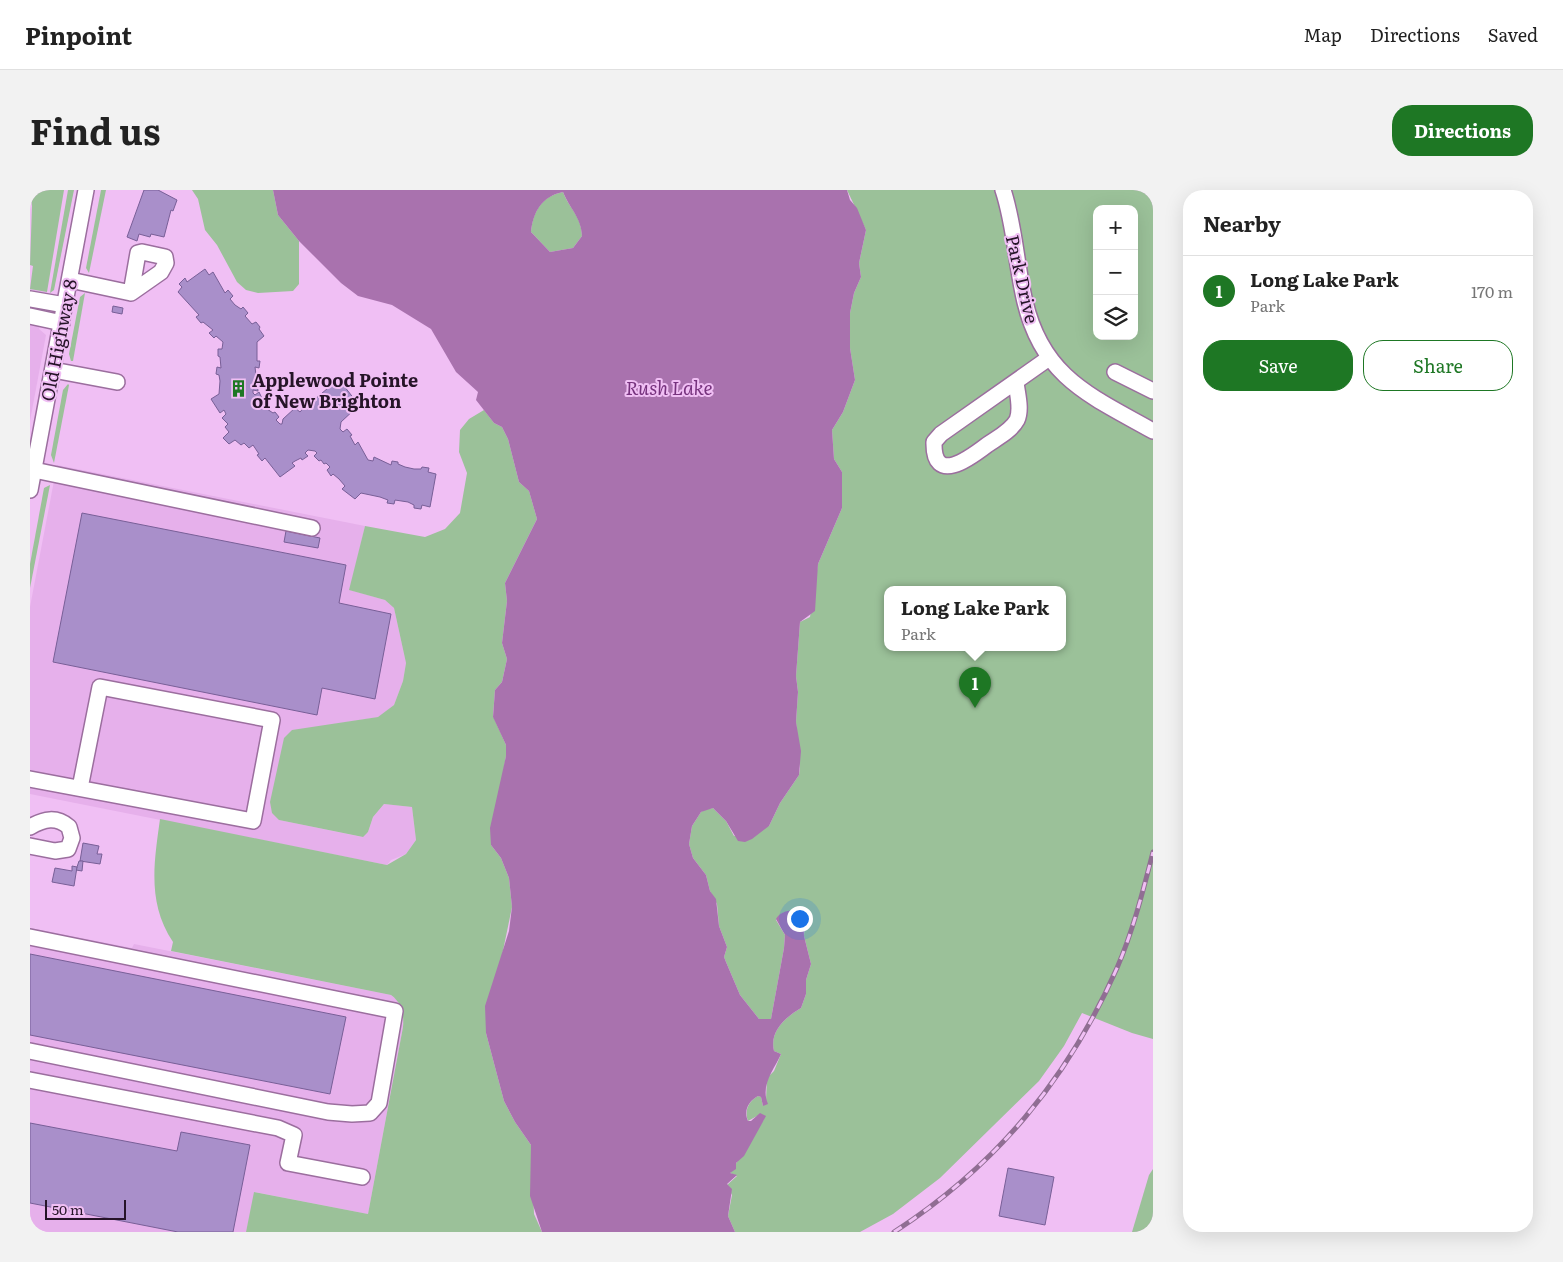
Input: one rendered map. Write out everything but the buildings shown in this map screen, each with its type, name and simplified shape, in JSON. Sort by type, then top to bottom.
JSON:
[{"type":"street","name":"Old Highway 8","points":[[30,490],[32,471],[53,370],[86,190]]},
{"type":"street","name":"Park Drive","points":[[1003,190],[1025,301],[1034,330],[1049,358],[1082,392],[1153,431]]},
{"type":"street","points":[[70,280],[131,293]]},
{"type":"street","points":[[30,299],[65,305]]},
{"type":"street","points":[[30,316],[62,323]]},
{"type":"street","points":[[1016,382],[1019,412],[1011,427],[963,462],[947,465],[938,461],[934,453],[934,442],[941,434],[1049,358]]},
{"type":"street","points":[[53,370],[117,382]]},
{"type":"street","points":[[1115,372],[1153,391]]},
{"type":"street","points":[[32,471],[312,528]]},
{"type":"street","points":[[30,779],[253,821],[272,720],[100,687],[80,788]]},
{"type":"street","points":[[30,827],[42,821],[54,819],[69,827],[72,838],[68,848],[63,851],[30,846]]},
{"type":"street","points":[[30,937],[395,1012],[378,1102],[370,1113],[328,1112],[30,1051]]},
{"type":"street","points":[[30,1080],[278,1128],[294,1135],[288,1163],[362,1177]]},
{"type":"shaded area","points":[[30,289],[47,292],[39,329],[46,335],[30,421]]},
{"type":"shaded area","points":[[57,465],[365,526],[350,590],[385,600],[394,608],[406,663],[403,681],[394,705],[379,717],[335,724],[279,820],[362,837],[368,832],[373,817],[384,804],[412,807],[416,840],[406,854],[391,860],[387,865],[30,794],[30,607]]},
{"type":"shaded area","points":[[30,928],[132,948],[134,944],[391,995],[397,1000],[402,1009],[403,1027],[368,1214],[255,1192],[246,1232],[30,1232]]},
{"type":"green space","points":[[30,190],[64,190],[47,292],[30,289],[33,266],[30,265],[32,206]]},
{"type":"green space","points":[[68,190],[74,190],[54,290],[50,293]]},
{"type":"green space","points":[[101,190],[106,190],[89,273],[86,268]]},
{"type":"green space","points":[[192,190],[273,190],[278,215],[299,241],[299,284],[293,291],[258,293],[246,290],[237,282],[217,245],[205,230],[198,199]]},
{"type":"green space","points":[[847,190],[1153,190],[1153,1039],[1132,1033],[1082,1013],[1064,1046],[1039,1081],[940,1178],[893,1214],[860,1232],[735,1232],[728,1216],[732,1195],[727,1185],[737,1176],[730,1173],[764,1119],[757,1116],[748,1121],[747,1110],[752,1100],[758,1096],[761,1097],[763,1106],[766,1100],[767,1078],[774,1071],[781,1054],[774,1051],[774,1037],[780,1025],[801,1008],[806,994],[806,980],[811,964],[804,936],[805,921],[799,912],[789,911],[780,914],[776,920],[785,935],[784,948],[771,1019],[759,1019],[740,995],[724,957],[727,947],[719,926],[717,904],[710,891],[706,875],[693,858],[689,844],[692,826],[701,812],[706,809],[713,808],[726,821],[734,836],[769,826],[780,803],[799,775],[796,722],[798,692],[796,676],[800,622],[810,617],[818,564],[842,508],[842,472],[834,459],[832,430],[843,412],[855,380],[850,348],[850,313],[854,293],[861,277],[859,263],[866,230]]},
{"type":"green space","points":[[563,192],[580,223],[582,236],[573,248],[550,252],[531,232],[532,224],[536,211],[544,201]]},
{"type":"green space","points":[[85,293],[73,361],[71,361],[69,354],[80,297]]},
{"type":"green space","points":[[68,384],[54,463],[51,455],[63,390]]},
{"type":"green space","points":[[484,410],[494,423],[502,427],[508,439],[519,482],[529,491],[537,519],[505,583],[507,601],[502,643],[507,659],[502,682],[495,690],[493,716],[506,745],[506,756],[491,845],[501,858],[509,878],[512,907],[486,1033],[504,1101],[515,1122],[531,1145],[534,1214],[542,1232],[246,1232],[254,1192],[368,1214],[403,1027],[403,1013],[398,1002],[391,995],[171,951],[173,942],[159,913],[154,882],[160,819],[387,865],[406,854],[416,840],[412,807],[384,804],[373,817],[368,832],[363,837],[279,820],[272,813],[270,802],[284,738],[292,730],[378,717],[394,705],[403,681],[406,663],[394,608],[385,600],[349,590],[365,526],[425,537],[445,529],[460,513],[467,473],[459,452],[460,430],[469,419]]},
{"type":"green space","points":[[50,485],[30,588],[30,564],[44,488]]},
{"type":"green space","points":[[1153,1169],[1153,1232],[1132,1232],[1149,1175]]},
{"type":"water","name":"Rush Lake","points":[[273,190],[847,190],[850,200],[857,208],[866,230],[859,263],[861,277],[854,293],[850,313],[850,348],[855,380],[843,412],[832,430],[834,459],[842,472],[842,508],[818,564],[815,611],[800,622],[796,676],[798,692],[796,722],[801,751],[799,775],[780,803],[769,826],[752,839],[745,842],[738,841],[726,821],[713,808],[701,812],[692,826],[689,844],[693,858],[706,875],[710,891],[716,899],[719,926],[727,947],[724,957],[726,962],[740,995],[759,1019],[771,1019],[784,948],[785,935],[776,919],[781,914],[796,911],[803,914],[804,936],[811,964],[806,980],[806,994],[801,1008],[780,1025],[774,1037],[774,1051],[781,1054],[767,1084],[766,1097],[768,1104],[763,1106],[761,1097],[758,1096],[752,1100],[746,1113],[748,1121],[751,1121],[760,1113],[766,1116],[744,1156],[736,1163],[736,1169],[730,1173],[737,1175],[727,1184],[732,1189],[728,1216],[735,1232],[542,1232],[530,1196],[531,1145],[515,1122],[504,1101],[486,1033],[485,1006],[509,931],[512,907],[509,878],[501,858],[491,845],[490,828],[506,756],[506,745],[493,717],[495,690],[502,682],[507,659],[502,643],[507,601],[505,583],[537,519],[529,491],[519,482],[508,439],[502,427],[494,423],[476,400],[478,392],[456,372],[431,329],[392,305],[358,296],[341,283],[299,241],[278,215]],"holes":[[[563,192],[580,224],[582,236],[573,248],[550,252],[531,232],[534,218],[540,206],[549,197]]]},
{"type":"railway","points":[[894,1232],[965,1179],[996,1149],[1052,1083],[1098,1009],[1117,968],[1133,925],[1153,852]]},
{"type":"place","name":"Applewood Pointe of New Brighton","points":[[238,389]]},
{"type":"place","name":"Long Lake Park","points":[[975,708]]}]
